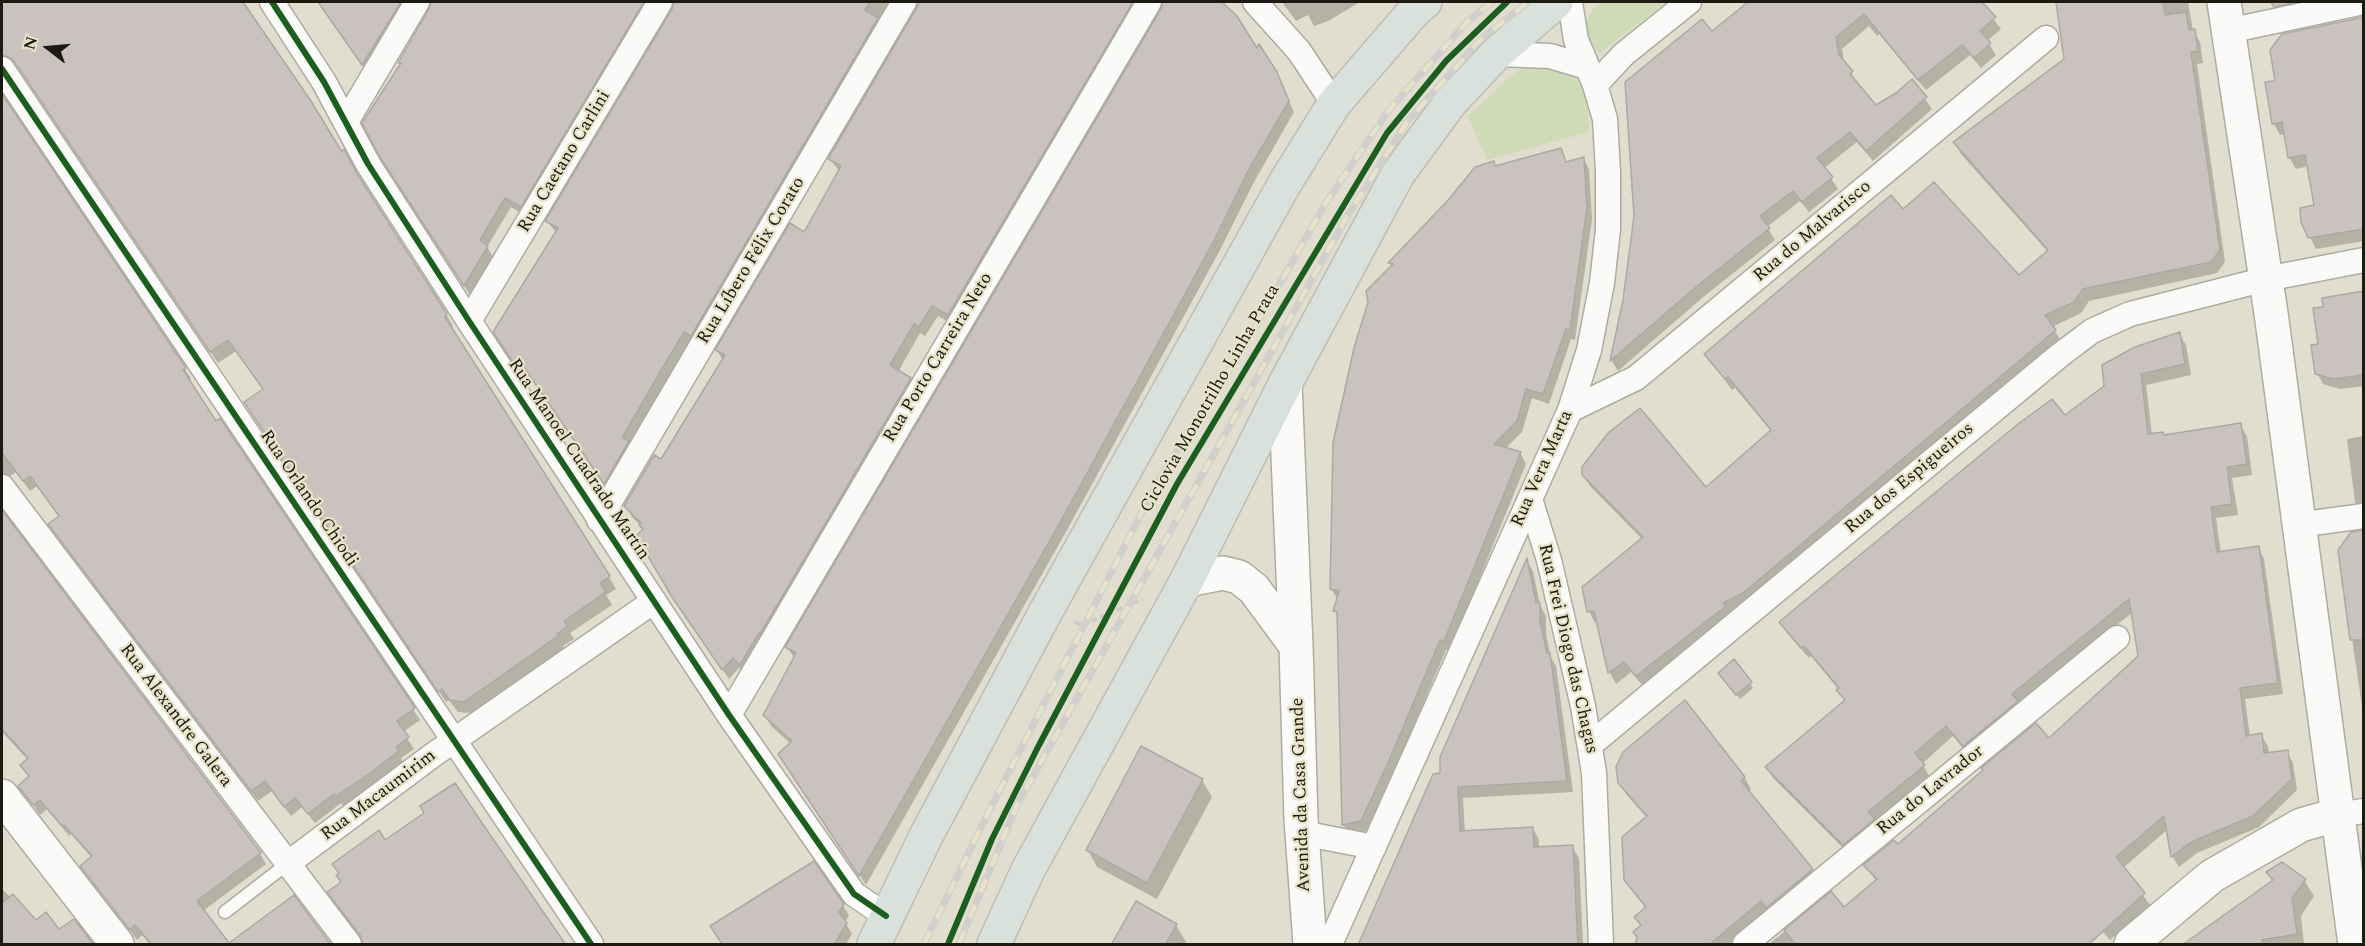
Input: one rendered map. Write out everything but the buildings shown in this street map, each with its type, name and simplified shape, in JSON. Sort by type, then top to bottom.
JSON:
[{"type":"main road","points":[[880,930],[1046,613],[1285,183],[1334,104],[1415,10],[1425,2]]},
{"type":"main road","points":[[994,945],[1028,870],[1187,580],[1285,384],[1398,174],[1450,103],[1496,54],[1556,2]]},
{"type":"street","name":"Rua Manoel Cuadrado Martín","points":[[272,2],[324,82],[368,164],[599,520],[729,715],[880,930]]},
{"type":"street","points":[[346,122],[417,2]]},
{"type":"street","name":"Rua Caetano Carlini","points":[[469,321],[660,2]]},
{"type":"street","name":"Rua Líbero Félix Corato","points":[[599,520],[904,2]]},
{"type":"street","name":"Rua Porto Carreira Neto","points":[[729,715],[1149,2]]},
{"type":"street","points":[[1255,2],[1299,51],[1334,104]]},
{"type":"street","name":"Rua Vera Marta","points":[[1330,945],[1570,410],[1589,350],[1602,283],[1608,229],[1605,119],[1576,40],[1570,2]]},
{"type":"street","points":[[1496,54],[1550,56],[1591,76],[1624,54],[1689,2]]},
{"type":"street","points":[[2355,945],[2350,813],[2309,599],[2266,279],[2226,16],[2364,2]]},
{"type":"street","name":"Rua do Malvarisco","points":[[1570,410],[1636,378],[2046,38]]},
{"type":"street","name":"Rua Orlando Chiodi","points":[[2,69],[591,945]]},
{"type":"street","name":"Rua dos Espigueiros","points":[[1590,745],[2060,355],[2092,331],[2130,314],[2266,279],[2364,260]]},
{"type":"street","name":"Avenida da Casa Grande","points":[[1285,384],[1302,833],[1310,945]]},
{"type":"street","name":"Rua Alexandre Galera","points":[[2,487],[349,945]]},
{"type":"street","name":"Rua Frei Diogo das Chagas","points":[[1530,499],[1549,560],[1590,745],[1594,773],[1601,945]]},
{"type":"street","points":[[2298,525],[2364,516]]},
{"type":"street","points":[[1187,580],[1223,573],[1239,577],[1254,589],[1296,646]]},
{"type":"street","name":"Rua Macaumirim","points":[[287,864],[453,740],[654,601]]},
{"type":"street","name":"Rua do Lavrador","points":[[1745,945],[2117,638]]},
{"type":"street","points":[[2,796],[117,945]]},
{"type":"street","points":[[2131,945],[2212,876],[2301,825],[2350,813]]},
{"type":"street","points":[[1302,833],[1374,847]]},
{"type":"lane","name":"Rua Macaumirim","points":[[225,912],[287,864]]},
{"type":"path","points":[[1046,613],[1082,625],[1187,580]]},
{"type":"path","points":[[1104,623],[1115,603]]},
{"type":"green space","points":[[1603,2],[1667,2],[1600,53],[1586,40],[1583,27],[1593,9]]},
{"type":"green space","points":[[1530,63],[1574,74],[1587,100],[1589,132],[1487,160],[1468,116],[1509,78]]},
{"type":"railway","points":[[924,944],[993,803],[1159,479],[1241,352],[1327,201],[1389,110],[1467,22],[1492,2]]},
{"type":"railway","points":[[959,944],[1017,805],[1348,215],[1407,122],[1481,39],[1528,2]]},
{"type":"cycle path","points":[[272,2],[324,82],[368,164],[729,715],[854,894],[886,916]]},
{"type":"cycle path","name":"Ciclovia Monotrilho Linha Prata","points":[[948,944],[992,839],[1177,484],[1387,133],[1446,61],[1507,2]]},
{"type":"cycle path","points":[[2,69],[591,944]]}]
